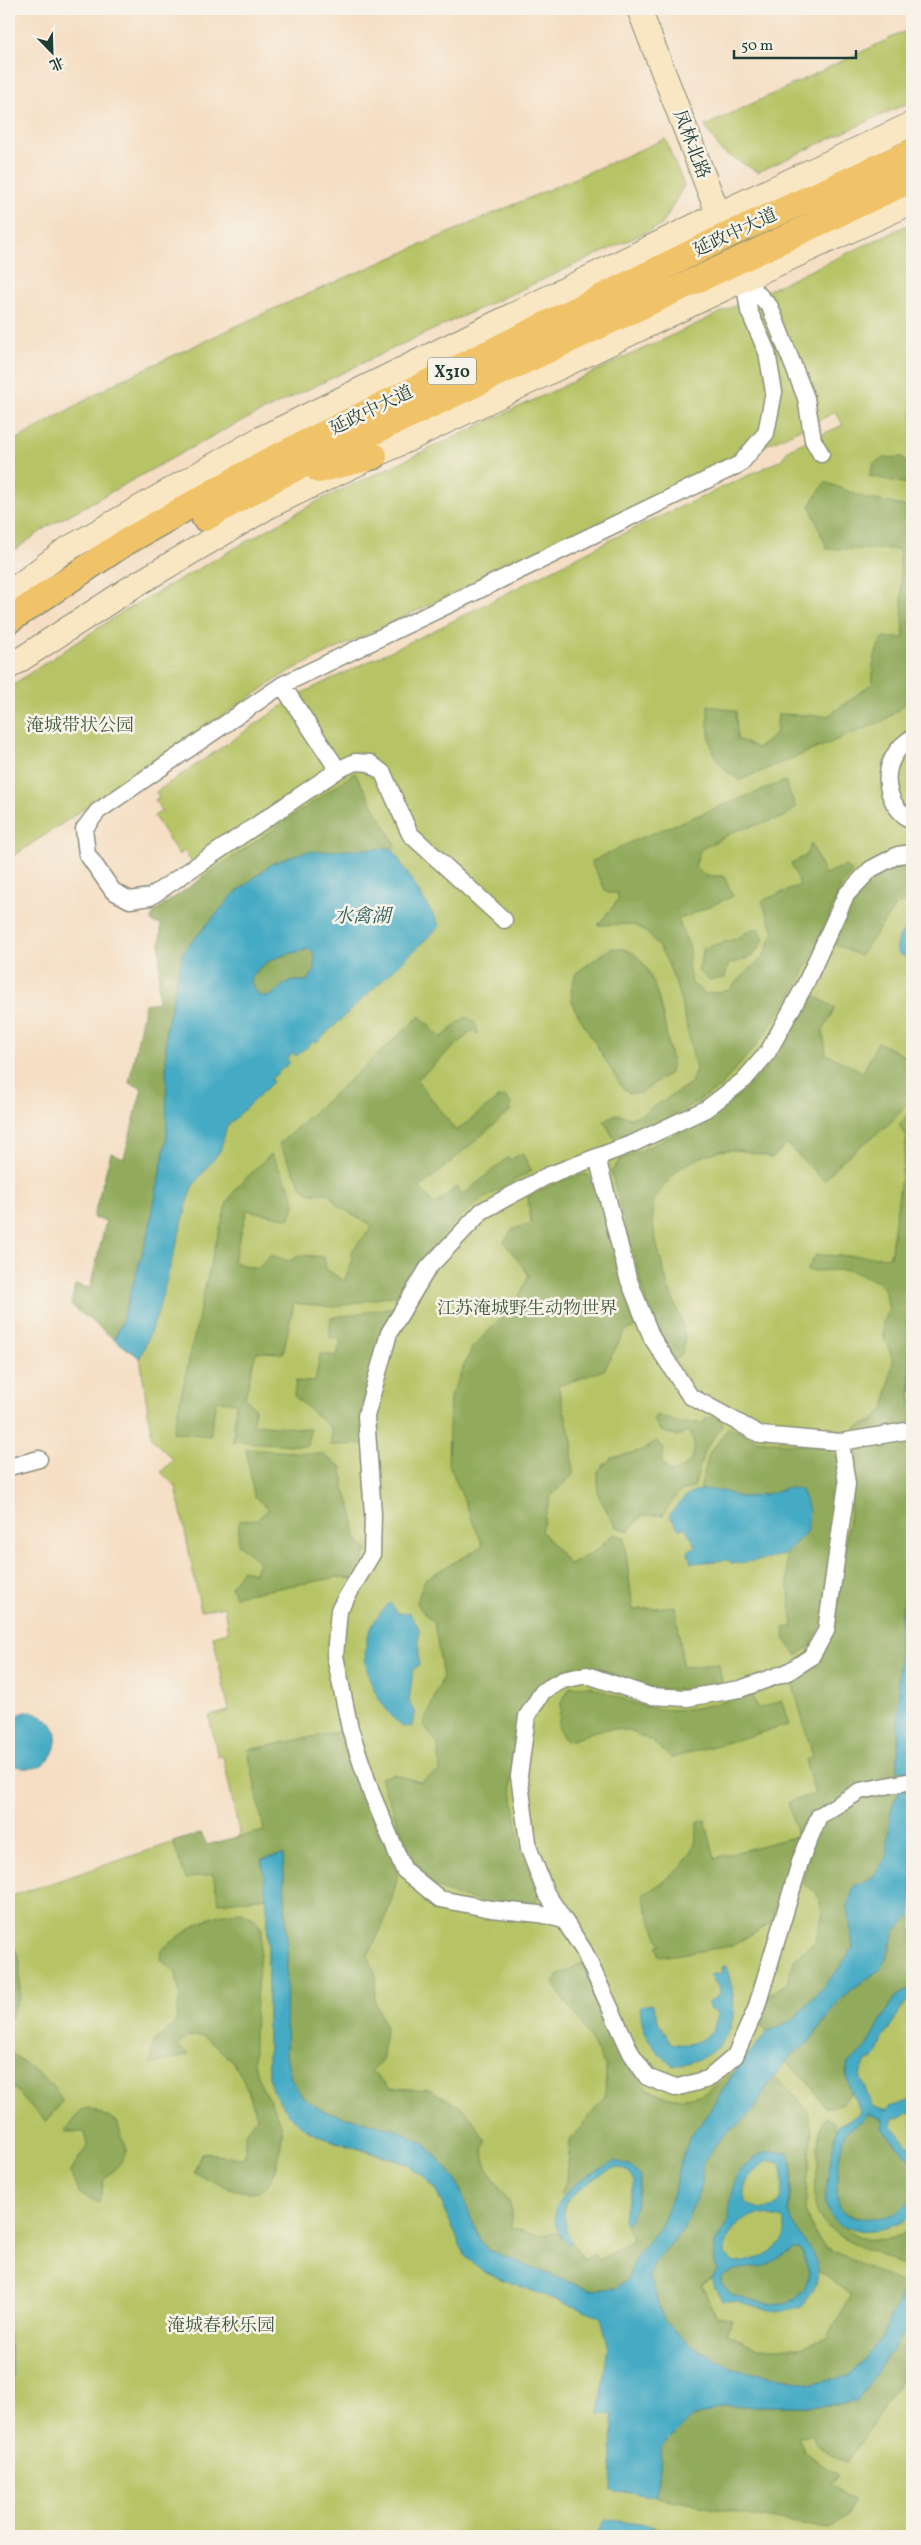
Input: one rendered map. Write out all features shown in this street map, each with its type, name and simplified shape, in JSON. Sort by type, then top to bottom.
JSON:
[{"type":"main road","name":"延政中大道","points":[[9,620],[124,543],[263,464],[722,225],[912,152]]},
{"type":"main road","name":"延政中大道","points":[[9,640],[137,556],[269,482],[742,269],[912,179]]},
{"type":"main road","points":[[269,482],[374,456]]},
{"type":"street","name":"凤林北路","points":[[639,9],[722,225],[742,269]]},
{"type":"street","points":[[9,593],[64,551],[260,439],[722,225],[912,124]]},
{"type":"street","points":[[9,667],[132,587],[271,505],[374,456],[742,269],[912,202]]},
{"type":"street","points":[[742,269],[770,307],[806,398],[813,440],[820,454]]},
{"type":"street","points":[[504,920],[410,834],[383,773],[370,763],[356,762],[338,770],[150,897],[130,900],[113,891],[87,854],[84,829],[98,811],[282,686],[740,464],[766,433],[774,392],[767,352],[749,311],[742,269]]},
{"type":"street","points":[[282,686],[338,770]]},
{"type":"street","points":[[912,738],[904,743],[894,754],[888,768],[887,783],[890,798],[898,811],[912,821]]},
{"type":"street","points":[[564,1920],[440,1899],[404,1870],[371,1792],[350,1730],[335,1656],[339,1610],[372,1554],[373,1514],[366,1416],[389,1334],[428,1268],[482,1210],[547,1176],[634,1143],[706,1110],[744,1080],[773,1044],[805,985],[846,895],[871,868],[898,855],[912,853]]},
{"type":"street","points":[[597,1157],[628,1278],[652,1338],[690,1396],[761,1435],[841,1442],[912,1430]]},
{"type":"street","points":[[841,1442],[847,1484],[826,1631],[811,1657],[788,1672],[740,1689],[687,1698],[650,1696],[587,1675],[563,1680],[543,1691],[527,1716],[519,1776],[529,1849],[546,1893],[584,1951],[631,2053],[647,2078],[675,2088],[708,2078],[735,2056],[756,2009],[801,1859],[819,1816],[860,1791],[912,1781]]},
{"type":"street","points":[[9,1467],[39,1459]]},
{"type":"green space","points":[[912,28],[912,101],[758,172],[721,151],[705,126]]},
{"type":"green space","points":[[665,139],[684,185],[662,225],[400,345],[220,432],[47,527],[9,554],[9,444],[117,382],[271,310]]},
{"type":"green space","name":"江苏淹城野生动物世界","points":[[912,223],[912,2277],[903,2291],[813,2384],[488,2250],[397,2130],[262,1859],[268,1916],[268,2072],[305,2129],[323,2138],[407,2164],[426,2178],[437,2192],[465,2256],[601,2317],[856,2402],[912,2321],[912,2536],[9,2536],[9,1897],[201,1833],[207,1845],[240,1836],[223,1756],[218,1757],[209,1716],[229,1711],[213,1636],[228,1632],[224,1606],[201,1611],[176,1487],[161,1472],[173,1460],[152,1439],[140,1358],[114,1339],[121,1325],[206,883],[184,851],[179,855],[154,816],[162,811],[155,800],[159,797],[156,792],[300,694],[441,627],[612,539],[781,460],[789,449],[843,425],[836,412],[288,672],[9,859],[9,687],[124,611],[318,501]]},
{"type":"green space","points":[[902,457],[908,466],[912,466],[912,485],[869,476],[874,463],[884,458]]},
{"type":"green space","points":[[825,482],[865,498],[912,508],[912,699],[885,720],[740,780],[722,767],[716,758],[708,727],[708,705],[736,711],[737,739],[758,748],[776,734],[778,714],[828,716],[873,683],[874,660],[882,638],[904,638],[899,549],[827,549],[810,506]]},
{"type":"green space","points":[[355,773],[396,845],[392,848],[233,895],[183,952],[166,1030],[167,1137],[149,1231],[121,1325],[114,1339],[71,1305],[75,1285],[90,1288],[106,1221],[93,1218],[111,1153],[124,1158],[142,1088],[129,1083],[145,1004],[158,1002],[161,924],[153,923],[151,919],[156,910]]},
{"type":"green space","points":[[785,781],[796,808],[784,817],[735,831],[700,850],[695,867],[707,876],[724,876],[733,896],[678,920],[690,948],[688,966],[692,984],[706,994],[729,990],[764,955],[774,932],[762,901],[800,885],[791,863],[806,856],[811,843],[824,874],[845,866],[852,872],[840,888],[824,930],[797,986],[759,1042],[719,1088],[668,1119],[616,1142],[604,1121],[616,1114],[631,1118],[641,1115],[691,1083],[696,1069],[678,992],[663,954],[653,939],[636,926],[625,924],[598,925],[618,900],[618,893],[607,893],[591,862],[633,841]]},
{"type":"green space","points":[[912,857],[912,901],[896,905],[860,956],[831,942],[852,899],[869,877],[895,862]]},
{"type":"green space","points":[[752,929],[760,929],[764,940],[753,956],[728,965],[725,978],[710,980],[698,971],[704,948],[739,938]]},
{"type":"green space","points":[[611,948],[627,950],[638,957],[647,968],[663,1017],[672,1063],[670,1073],[640,1093],[629,1093],[621,1086],[573,1006],[571,989],[576,973]]},
{"type":"green space","points":[[308,949],[315,954],[314,972],[306,981],[289,981],[269,998],[257,995],[250,980],[262,966],[275,958]]},
{"type":"green space","points":[[810,993],[835,1008],[823,1031],[826,1054],[863,1072],[878,1042],[912,1060],[912,1100],[887,1126],[840,1162],[824,1181],[787,1144],[772,1158],[739,1150],[711,1153],[684,1166],[671,1177],[656,1199],[652,1213],[660,1258],[684,1334],[682,1353],[675,1361],[648,1311],[611,1172],[620,1160],[712,1117],[749,1086],[780,1053]]},
{"type":"green space","points":[[420,1016],[441,1038],[465,1017],[473,1021],[477,1028],[478,1035],[473,1030],[417,1080],[456,1131],[498,1098],[506,1097],[511,1104],[510,1111],[420,1188],[435,1205],[456,1187],[463,1195],[508,1157],[510,1160],[522,1153],[532,1171],[490,1195],[447,1229],[396,1295],[335,1307],[294,1303],[283,1353],[256,1352],[245,1397],[255,1409],[252,1424],[310,1429],[307,1446],[233,1441],[236,1403],[216,1400],[210,1436],[173,1432],[211,1261],[227,1203],[237,1187],[271,1154],[292,1192],[295,1205],[289,1219],[247,1210],[233,1262],[257,1269],[271,1255],[289,1261],[301,1255],[324,1257],[326,1269],[344,1281],[352,1262],[351,1252],[373,1226],[338,1206],[329,1193],[310,1193],[302,1187],[279,1144]]},
{"type":"green space","points":[[912,1110],[912,1293],[907,1322],[912,1424],[858,1433],[856,1428],[873,1421],[885,1408],[893,1359],[884,1338],[883,1322],[889,1309],[885,1290],[878,1282],[849,1270],[806,1271],[816,1255],[890,1257],[907,1136],[899,1125]]},
{"type":"green space","points":[[585,1174],[595,1182],[641,1325],[625,1331],[604,1370],[558,1386],[572,1441],[573,1475],[551,1496],[541,1531],[570,1565],[597,1550],[613,1534],[624,1537],[633,1610],[676,1606],[683,1667],[719,1664],[722,1683],[685,1690],[648,1688],[593,1666],[567,1668],[537,1688],[519,1714],[511,1783],[520,1846],[539,1895],[535,1903],[499,1906],[454,1895],[432,1885],[412,1859],[380,1778],[393,1774],[420,1782],[440,1771],[438,1744],[423,1725],[443,1677],[434,1623],[416,1604],[425,1579],[483,1546],[448,1462],[450,1397],[472,1348],[516,1303],[529,1275],[504,1242],[512,1230],[531,1223],[528,1197],[559,1181]]},
{"type":"green space","points":[[394,1307],[378,1355],[364,1444],[331,1445],[331,1428],[294,1396],[296,1381],[315,1382],[320,1354],[337,1356],[341,1340],[329,1337],[331,1318]]},
{"type":"green space","points":[[658,1415],[675,1422],[686,1423],[705,1422],[705,1419],[715,1416],[724,1424],[704,1451],[694,1487],[678,1493],[663,1515],[643,1515],[629,1531],[616,1527],[598,1495],[598,1471],[611,1458],[644,1450],[656,1441],[664,1448],[662,1463],[671,1473],[684,1467],[692,1457],[694,1445],[689,1431],[677,1436],[661,1431],[653,1419]]},
{"type":"green space","points":[[729,1427],[756,1440],[830,1448],[837,1458],[842,1484],[822,1625],[810,1646],[797,1656],[785,1640],[784,1628],[793,1627],[785,1554],[807,1531],[789,1487],[772,1493],[741,1498],[722,1491],[700,1490],[709,1454]]},
{"type":"green space","points":[[912,1438],[912,1551],[899,1631],[898,1771],[849,1790],[800,1840],[770,1923],[732,1946],[660,1957],[657,1946],[661,1944],[646,1908],[643,1894],[666,1880],[685,1861],[695,1843],[698,1822],[705,1820],[715,1858],[797,1836],[788,1802],[815,1794],[805,1760],[813,1757],[791,1678],[807,1669],[817,1660],[834,1632],[855,1462],[858,1451],[871,1445]]},
{"type":"green space","points":[[246,1449],[322,1454],[342,1467],[344,1488],[353,1513],[356,1538],[368,1550],[351,1579],[339,1577],[235,1596],[231,1587],[242,1570],[255,1573],[259,1562],[238,1544],[239,1521],[257,1519],[269,1509],[254,1496]]},
{"type":"green space","points":[[590,1686],[637,1704],[653,1708],[678,1710],[690,1709],[752,1693],[757,1709],[782,1701],[789,1725],[671,1758],[655,1744],[637,1734],[617,1729],[596,1731],[566,1741],[558,1729],[561,1703],[570,1687]]},
{"type":"green space","points":[[342,1731],[398,1872],[387,1915],[368,1955],[377,1978],[374,1999],[385,2025],[383,2059],[371,2072],[391,2088],[431,2090],[466,2110],[486,2142],[483,2151],[484,2159],[509,2202],[512,2213],[511,2227],[534,2234],[557,2233],[567,2244],[572,2242],[584,2260],[595,2254],[599,2261],[634,2239],[626,2226],[636,2207],[641,2177],[629,2165],[592,2173],[563,2196],[560,2193],[567,2180],[570,2140],[605,2097],[606,2067],[580,2021],[559,1993],[554,1983],[558,1975],[582,1963],[623,2051],[641,2082],[648,2089],[671,2097],[692,2097],[712,2088],[735,2071],[709,2112],[690,2137],[679,2167],[673,2196],[660,2228],[638,2253],[628,2278],[617,2288],[589,2290],[488,2250],[480,2241],[456,2179],[425,2144],[397,2130],[323,2111],[302,2097],[291,2079],[286,2055],[287,1947],[283,1855],[262,1859],[266,1897],[219,1903],[213,1874],[186,1879],[173,1842],[201,1833],[207,1845],[264,1831],[248,1750]]},
{"type":"green space","points":[[900,1790],[891,1816],[888,1848],[884,1863],[848,1906],[853,1948],[837,1971],[793,2020],[767,2032],[761,2026],[769,1995],[787,1983],[795,1957],[815,1942],[823,1913],[816,1892],[802,1883],[814,1842],[821,1830],[830,1821],[851,1805],[875,1795]]},
{"type":"green space","points":[[241,1912],[255,1919],[262,1929],[255,2010],[255,2069],[277,2115],[282,2131],[281,2146],[272,2177],[265,2187],[255,2191],[244,2192],[218,2184],[194,2172],[201,2154],[212,2153],[245,2157],[245,2133],[257,2118],[244,2081],[233,2063],[204,2036],[187,2037],[177,2046],[189,2055],[150,2065],[154,2042],[175,2024],[180,1996],[176,1973],[160,1959],[161,1950],[197,1924],[216,1916]]},
{"type":"green space","points":[[912,1915],[912,1987],[894,1998],[863,2052],[848,2063],[846,2073],[851,2092],[843,2103],[826,2108],[807,2081],[786,2062],[792,2054],[808,2043],[851,1990],[871,1977],[888,1956],[895,1931]]},
{"type":"green space","points":[[9,1934],[20,1961],[20,1995],[9,2021]]},
{"type":"green space","points":[[9,2052],[39,2074],[53,2087],[62,2101],[47,2121],[9,2085]]},
{"type":"green space","points":[[774,2077],[794,2094],[808,2112],[812,2131],[805,2210],[811,2228],[824,2246],[907,2286],[882,2338],[849,2376],[813,2384],[734,2369],[692,2346],[664,2320],[650,2276],[655,2262],[683,2230],[701,2187],[704,2162],[719,2140],[751,2114]],"holes":[[[757,2156],[793,2163],[789,2212],[794,2227],[812,2254],[818,2271],[851,2294],[828,2338],[797,2348],[758,2348],[727,2334],[732,2319],[717,2317],[701,2285],[711,2279],[717,2270],[715,2243],[727,2225],[731,2208]]]},
{"type":"green space","points":[[90,2108],[117,2122],[127,2150],[122,2161],[104,2180],[99,2203],[78,2192],[70,2172],[87,2147],[85,2132],[64,2132],[81,2110]]},
{"type":"green space","points":[[868,2113],[884,2119],[881,2128],[912,2162],[913,2185],[912,2198],[908,2206],[901,2212],[892,2216],[871,2219],[844,2214],[837,2196],[836,2185],[838,2163],[845,2133],[863,2120]]},
{"type":"green space","points":[[826,2118],[833,2122],[836,2130],[826,2198],[832,2216],[851,2233],[864,2238],[890,2238],[902,2234],[912,2226],[912,2270],[840,2236],[828,2227],[819,2216],[815,2199],[819,2134]]},
{"type":"green space","points":[[793,2249],[798,2249],[802,2252],[809,2272],[805,2289],[796,2299],[786,2303],[768,2304],[732,2295],[721,2283],[721,2278],[727,2271],[774,2261]]},
{"type":"green space","points":[[912,2321],[912,2371],[908,2369],[847,2463],[816,2445],[811,2435],[798,2437],[805,2452],[838,2475],[830,2485],[854,2500],[846,2516],[829,2529],[656,2497],[661,2448],[690,2419],[725,2406],[815,2406],[856,2402]]},
{"type":"green space","points":[[653,2526],[697,2533],[697,2536],[652,2536]]},
{"type":"water","name":"水禽湖","points":[[392,848],[440,926],[316,1043],[314,1041],[296,1056],[293,1053],[286,1059],[290,1062],[271,1079],[273,1082],[227,1126],[220,1151],[192,1187],[157,1315],[140,1358],[114,1339],[121,1325],[149,1231],[167,1137],[166,1030],[183,952],[233,895],[273,863],[304,852]],"holes":[[[308,949],[315,954],[314,972],[307,981],[289,981],[269,997],[257,995],[250,980],[268,961]]]},
{"type":"water","points":[[912,925],[912,960],[897,953],[897,944],[900,936]]},
{"type":"water","points":[[912,1293],[912,1392],[907,1322]]},
{"type":"water","points":[[789,1487],[801,1490],[809,1510],[807,1531],[785,1554],[768,1559],[731,1564],[730,1560],[691,1563],[688,1551],[696,1546],[685,1527],[680,1530],[669,1516],[685,1498],[697,1491],[704,1490],[727,1492],[738,1497],[749,1497]]},
{"type":"water","points":[[912,1551],[912,1772],[898,1771],[899,1631]]},
{"type":"water","points":[[390,1603],[397,1612],[403,1614],[409,1612],[419,1628],[419,1665],[413,1670],[409,1701],[415,1714],[413,1726],[402,1727],[389,1713],[371,1682],[366,1666],[365,1650],[369,1633],[377,1618]]},
{"type":"water","points":[[27,1711],[43,1716],[53,1726],[56,1738],[54,1750],[48,1760],[38,1767],[25,1768],[9,1762],[9,1719]]},
{"type":"water","points":[[912,1789],[912,1915],[895,1931],[882,1968],[839,2001],[808,2043],[792,2054],[765,2090],[751,2114],[719,2140],[704,2162],[701,2187],[683,2230],[655,2262],[650,2276],[664,2320],[692,2346],[734,2369],[813,2384],[849,2376],[882,2338],[903,2291],[912,2277],[912,2321],[856,2402],[815,2406],[725,2406],[690,2419],[661,2448],[656,2497],[611,2490],[613,2415],[599,2414],[608,2345],[601,2317],[485,2273],[465,2256],[437,2192],[426,2178],[407,2164],[323,2138],[305,2129],[288,2114],[272,2090],[268,2072],[268,1916],[262,1859],[283,1855],[287,1947],[286,2055],[291,2079],[302,2096],[323,2111],[397,2130],[425,2144],[456,2179],[480,2241],[488,2250],[589,2290],[617,2288],[628,2278],[638,2253],[660,2228],[673,2196],[679,2167],[690,2137],[709,2112],[735,2071],[767,2032],[793,2020],[837,1971],[853,1948],[848,1906],[854,1886],[872,1878],[886,1858],[893,1804],[900,1790]]},
{"type":"water","points":[[726,1966],[734,2002],[733,2018],[729,2032],[721,2044],[709,2053],[694,2061],[674,2066],[659,2053],[649,2040],[643,2026],[640,2006],[653,2004],[659,2023],[671,2043],[687,2044],[702,2039],[713,2029],[716,2022],[717,2013],[709,2009],[708,2002],[718,1996],[720,1989],[710,1975],[722,1973],[721,1967]]},
{"type":"water","points":[[912,1987],[912,1999],[906,2002],[883,2038],[875,2058],[866,2061],[860,2075],[872,2106],[887,2111],[889,2107],[912,2100],[912,2110],[900,2118],[894,2118],[892,2127],[912,2148],[912,2162],[881,2128],[883,2119],[868,2114],[845,2133],[837,2176],[837,2189],[841,2209],[852,2218],[879,2218],[890,2215],[904,2207],[912,2198],[912,2211],[907,2219],[889,2227],[867,2230],[847,2229],[840,2226],[833,2219],[827,2206],[826,2197],[836,2130],[839,2125],[861,2113],[847,2076],[848,2063],[863,2052],[894,1998]]},
{"type":"water","points":[[767,2151],[788,2153],[791,2161],[790,2214],[796,2229],[814,2257],[818,2272],[815,2287],[802,2307],[777,2312],[736,2301],[722,2301],[711,2279],[717,2270],[715,2243],[727,2225],[733,2188],[739,2172],[757,2156]],"holes":[[[768,2160],[781,2164],[783,2185],[777,2206],[761,2209],[746,2203],[744,2190],[749,2178]],[[760,2214],[783,2219],[784,2238],[779,2245],[762,2256],[753,2260],[734,2263],[725,2255],[728,2240],[735,2228],[752,2216]],[[793,2249],[798,2249],[802,2252],[809,2272],[805,2289],[796,2299],[786,2303],[768,2304],[732,2295],[721,2283],[721,2278],[730,2272],[762,2266]]]},
{"type":"water","points":[[615,2161],[629,2165],[641,2176],[636,2207],[626,2226],[622,2219],[634,2182],[626,2171],[618,2168],[590,2181],[566,2203],[564,2212],[567,2230],[572,2242],[567,2244],[558,2230],[555,2217],[558,2205],[576,2184]]},
{"type":"water","points":[[9,2335],[14,2393],[9,2407]]},
{"type":"water","points":[[606,2519],[653,2526],[652,2536],[596,2536]]},
{"type":"park label","name":"淹城带状公园","points":[[80,725]]},
{"type":"park label","name":"淹城春秋乐园","points":[[221,2325]]}]
